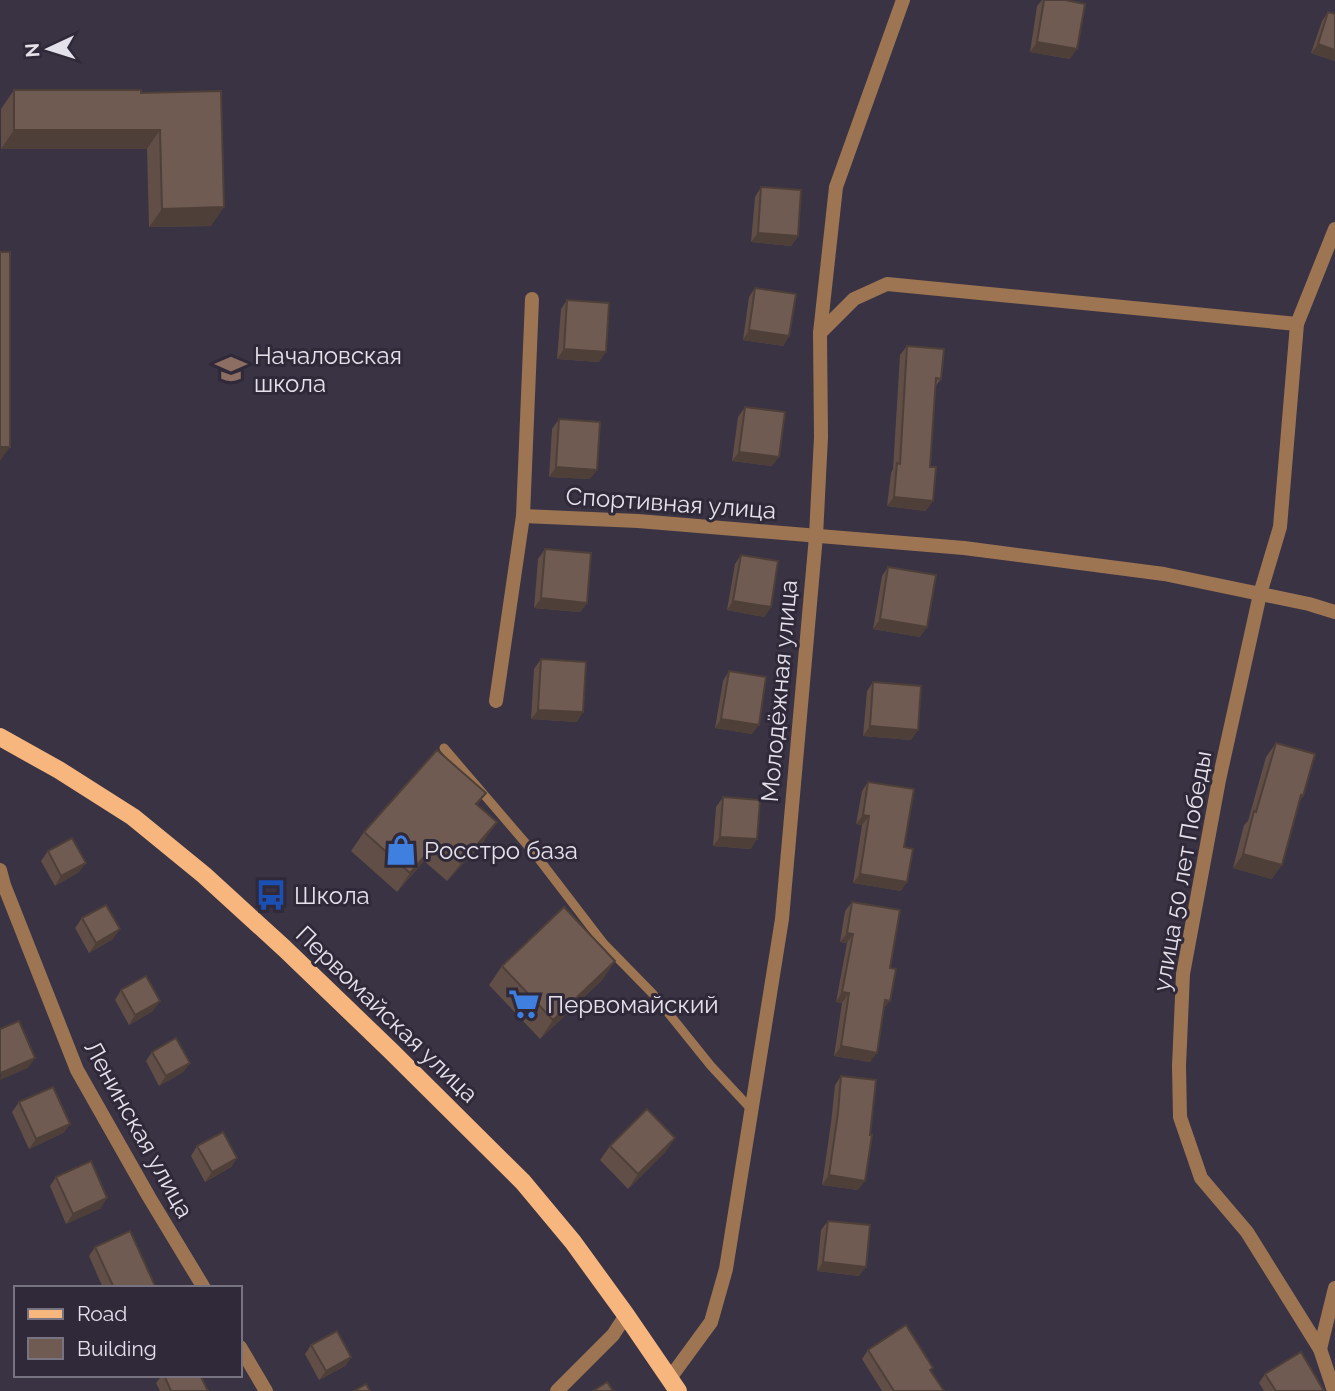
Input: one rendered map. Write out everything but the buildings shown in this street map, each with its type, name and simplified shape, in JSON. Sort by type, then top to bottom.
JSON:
[{"type":"main road","name":"Первомайская улица","points":[[0,737],[69,776],[133,817],[204,875],[391,1051],[523,1182],[573,1242],[674,1384]]},
{"type":"street","name":"Молодёжная улица","points":[[674,1384],[710,1322],[726,1269],[782,919],[816,536],[821,437],[820,332],[836,187],[903,0]]},
{"type":"street","name":"улица 50 лет Победы","points":[[1334,1391],[1320,1349],[1247,1232],[1201,1178],[1180,1117],[1179,1066],[1184,974],[1220,780],[1260,594],[1280,527],[1297,324],[1335,229]]},
{"type":"street","points":[[820,332],[854,299],[887,285],[1297,324]]},
{"type":"street","points":[[496,701],[523,516],[532,299]]},
{"type":"street","name":"Спортивная улица","points":[[523,516],[638,521],[816,536]]},
{"type":"street","points":[[816,536],[964,548],[1164,574],[1309,604],[1335,612]]},
{"type":"street","name":"Ленинская улица","points":[[0,870],[76,1070],[203,1286]]},
{"type":"street","points":[[1320,1349],[1335,1288]]},
{"type":"street","points":[[557,1391],[613,1335],[626,1315]]},
{"type":"street","points":[[242,1351],[266,1391]]},
{"type":"lane","points":[[444,748],[535,854],[604,944],[653,994],[711,1066],[751,1109]]},
{"type":"place","name":"Началовская школа","points":[[231,369]]},
{"type":"place","name":"Росстро база","points":[[401,850]]},
{"type":"place","name":"Школа","points":[[271,895]]},
{"type":"place","name":"Первомайский","points":[[524,1004]]}]
